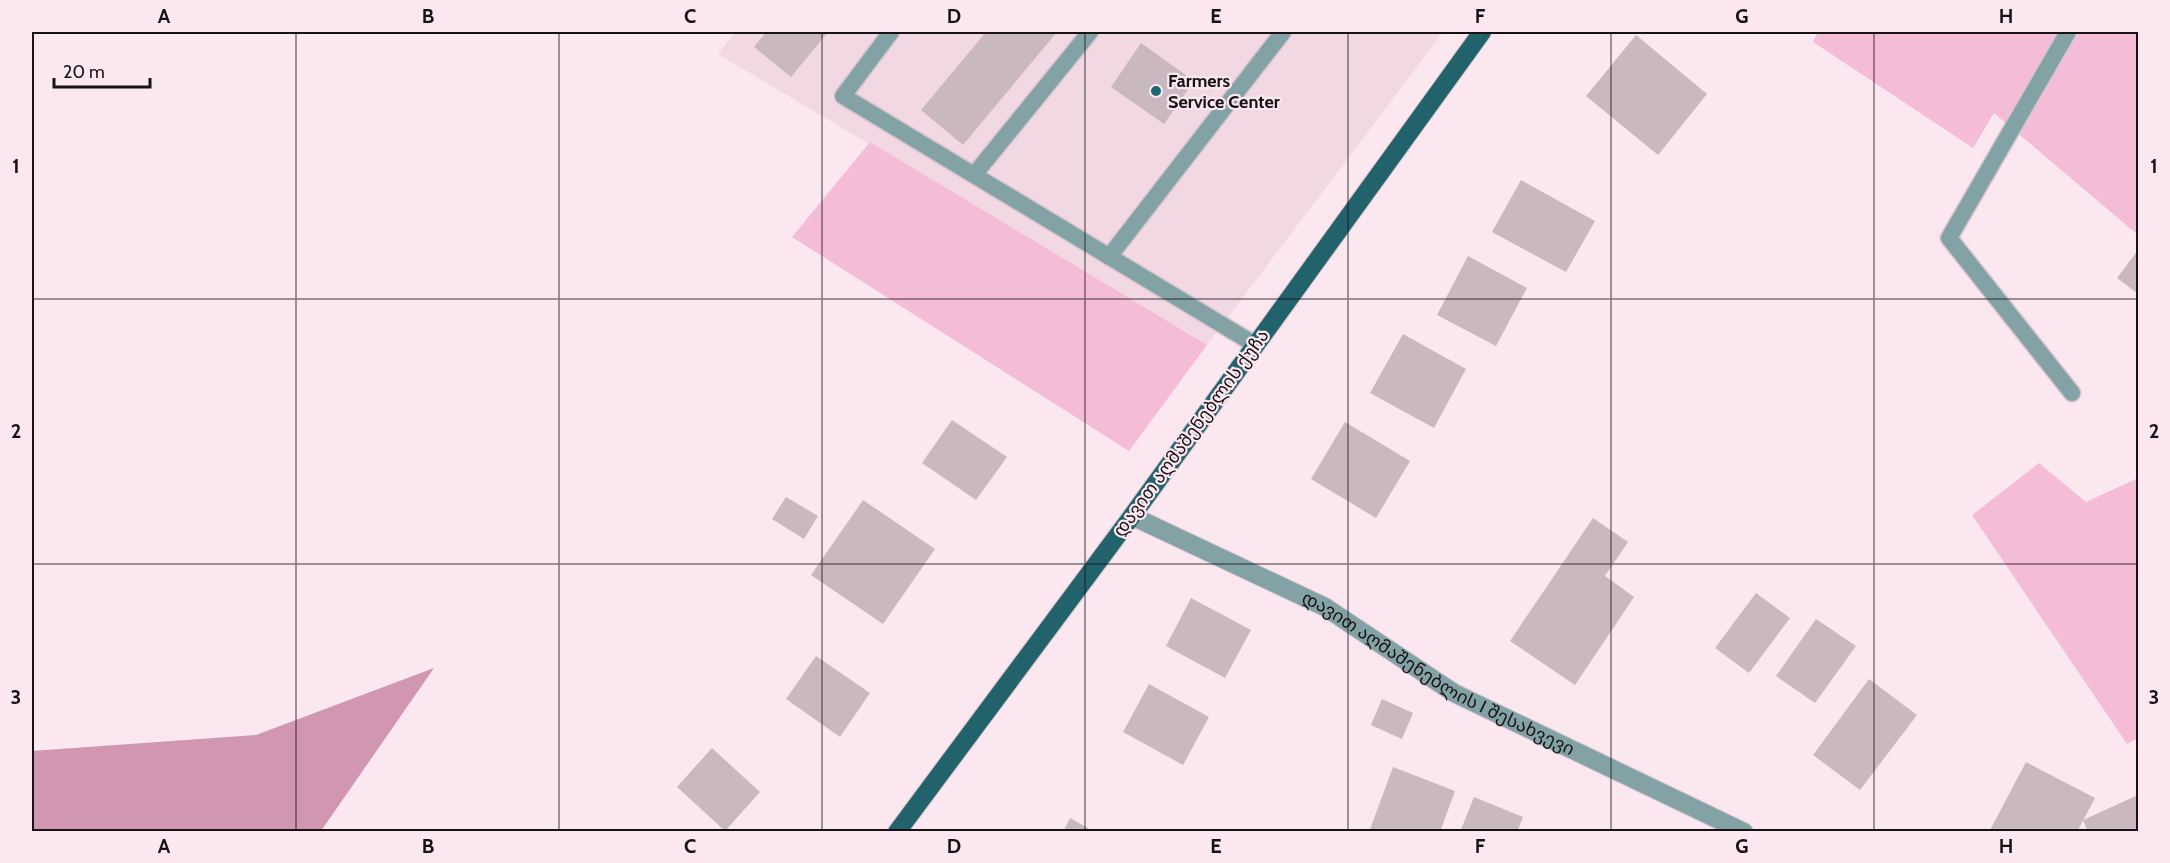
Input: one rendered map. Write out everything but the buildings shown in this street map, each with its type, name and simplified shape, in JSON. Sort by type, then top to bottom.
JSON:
[{"type":"main road","name":"დავით აღმაშენებლის ქუჩა","points":[[897,831],[1131,516],[1482,32]]},
{"type":"street","name":"დავით აღმაშენებლის I შესახვევი","points":[[1131,516],[1325,607],[1454,693],[1744,831]]},
{"type":"lane","points":[[891,32],[843,96],[1254,344]]},
{"type":"lane","points":[[974,175],[1090,32]]},
{"type":"lane","points":[[1109,256],[1283,32]]},
{"type":"lane","points":[[2068,32],[1949,238],[2072,393]]},
{"type":"shaded area","points":[[735,32],[1443,32],[1207,345],[718,54]]},
{"type":"shaded area","points":[[1818,32],[2138,32],[2138,235],[1994,113],[1973,148],[1813,42]]},
{"type":"shaded area","points":[[870,142],[1207,345],[1129,451],[792,237]]},
{"type":"shaded area","points":[[2039,463],[2086,502],[2138,478],[2138,738],[2127,744],[1972,515]]},
{"type":"shaded area","points":[[434,668],[321,831],[32,831],[32,751],[256,735]]},
{"type":"place","name":"Farmers Service Center","points":[[1156,91]]}]
